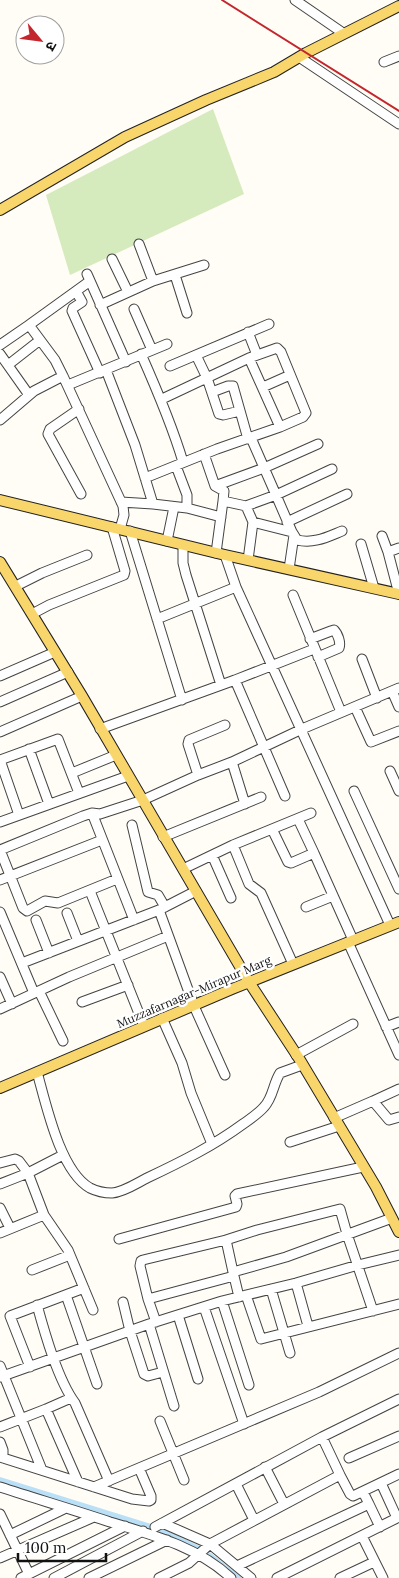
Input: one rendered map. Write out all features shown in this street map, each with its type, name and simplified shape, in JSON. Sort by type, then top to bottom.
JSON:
[{"type":"main road","points":[[0,210],[125,137],[276,64],[294,59],[399,6]]},
{"type":"main road","points":[[0,204],[139,124],[217,93]]},
{"type":"main road","points":[[0,500],[221,554],[399,594]]},
{"type":"main road","points":[[0,562],[68,672],[249,982],[296,1055],[395,1220],[399,1232]]},
{"type":"main road","name":"Muzzafarnagar-Mirapur Marg","points":[[0,1088],[162,1018],[394,924]]},
{"type":"street","points":[[295,0],[343,33]]},
{"type":"street","points":[[384,62],[399,56]]},
{"type":"street","points":[[294,59],[399,124]]},
{"type":"street","points":[[139,244],[153,281]]},
{"type":"street","points":[[112,259],[128,292]]},
{"type":"street","points":[[100,305],[153,281],[204,265]]},
{"type":"street","points":[[174,275],[186,313]]},
{"type":"street","points":[[0,345],[76,291],[88,277],[126,362]]},
{"type":"street","points":[[76,291],[82,302],[73,308],[72,311],[103,372],[135,445],[153,504]]},
{"type":"street","points":[[134,309],[152,350]]},
{"type":"street","points":[[170,366],[269,324]]},
{"type":"street","points":[[29,325],[55,360],[68,385],[121,502],[124,516],[120,529],[125,571],[124,575],[49,605],[32,614]]},
{"type":"street","points":[[248,332],[262,387],[280,427]]},
{"type":"street","points":[[8,365],[40,340]]},
{"type":"street","points":[[68,385],[167,344]]},
{"type":"street","points":[[145,478],[204,454],[280,427],[303,417],[306,413],[281,352],[277,348],[253,357],[162,399]]},
{"type":"street","points":[[0,354],[29,395]]},
{"type":"street","points":[[141,354],[162,399],[174,432],[179,464],[187,495],[186,508]]},
{"type":"street","points":[[196,355],[207,378],[220,415],[240,411]]},
{"type":"street","points":[[262,387],[290,375]]},
{"type":"street","points":[[2,415],[29,395],[62,376]]},
{"type":"street","points":[[212,392],[233,386],[249,439],[293,534],[299,540],[312,542],[342,531]]},
{"type":"street","points":[[79,409],[50,429],[48,434],[81,494]]},
{"type":"street","points":[[215,486],[264,468],[318,444]]},
{"type":"street","points":[[204,454],[215,486],[224,491],[221,517],[221,554],[394,924]]},
{"type":"street","points":[[223,500],[246,506],[276,495],[332,469]]},
{"type":"street","points":[[287,522],[347,494]]},
{"type":"street","points":[[121,502],[174,506],[221,517]]},
{"type":"street","points":[[167,541],[174,506]]},
{"type":"street","points":[[246,506],[254,522],[248,560]]},
{"type":"street","points":[[254,522],[293,534]]},
{"type":"street","points":[[120,529],[157,619],[182,700]]},
{"type":"street","points":[[289,569],[293,534]]},
{"type":"street","points":[[382,536],[395,568],[399,594]]},
{"type":"street","points":[[361,544],[374,588]]},
{"type":"street","points":[[183,545],[185,570],[221,686]]},
{"type":"street","points":[[388,552],[399,548]]},
{"type":"street","points":[[16,586],[42,572],[87,555]]},
{"type":"street","points":[[157,619],[236,587]]},
{"type":"street","points":[[293,596],[341,712]]},
{"type":"street","points":[[100,729],[273,666],[339,648],[340,644],[334,630],[310,639]]},
{"type":"street","points":[[0,676],[55,652]]},
{"type":"street","points":[[362,659],[377,698]]},
{"type":"street","points":[[0,702],[68,672]]},
{"type":"street","points":[[235,680],[285,796]]},
{"type":"street","points":[[117,879],[58,904],[44,901],[27,911],[23,908],[0,850],[92,813],[100,814],[143,800],[198,774],[232,762],[302,729],[396,690],[399,707]]},
{"type":"street","points":[[0,732],[82,696]]},
{"type":"street","points":[[355,707],[371,742],[399,731]]},
{"type":"street","points":[[198,774],[188,740],[225,725]]},
{"type":"street","points":[[19,815],[0,760],[29,749],[58,739],[79,793]]},
{"type":"street","points":[[29,749],[49,804]]},
{"type":"street","points":[[72,773],[116,755]]},
{"type":"street","points":[[232,762],[245,804]]},
{"type":"street","points":[[390,771],[399,791]]},
{"type":"street","points":[[0,822],[128,776]]},
{"type":"street","points":[[354,791],[399,889]]},
{"type":"street","points":[[163,837],[260,797]]},
{"type":"street","points":[[92,813],[134,920]]},
{"type":"street","points":[[182,869],[233,845],[311,813]]},
{"type":"street","points":[[298,819],[333,896],[399,1055]]},
{"type":"street","points":[[132,825],[148,892],[158,895],[168,936],[194,1006],[225,1076]]},
{"type":"street","points":[[272,830],[288,862],[291,863],[314,853]]},
{"type":"street","points":[[0,880],[102,840]]},
{"type":"street","points":[[233,845],[249,884],[261,893],[293,964]]},
{"type":"street","points":[[212,856],[231,898]]},
{"type":"street","points":[[90,890],[144,1026]]},
{"type":"street","points":[[22,963],[134,920],[196,891]]},
{"type":"street","points":[[306,907],[333,896]]},
{"type":"street","points":[[0,912],[22,963],[62,1041]]},
{"type":"street","points":[[68,913],[78,941]]},
{"type":"street","points":[[36,920],[49,952]]},
{"type":"street","points":[[0,1009],[168,936]]},
{"type":"street","points":[[0,977],[12,1004]]},
{"type":"street","points":[[82,1002],[128,986]]},
{"type":"street","points":[[162,1018],[182,1063],[191,1093],[212,1144]]},
{"type":"street","points":[[386,1027],[399,1022]]},
{"type":"street","points":[[296,1055],[353,1024]]},
{"type":"street","points":[[37,1072],[63,1154],[78,1177],[90,1188],[114,1193],[182,1162],[235,1130],[266,1106],[280,1073],[302,1065]]},
{"type":"street","points":[[290,1142],[336,1122],[399,1089]]},
{"type":"street","points":[[373,1101],[389,1120],[399,1117]]},
{"type":"street","points":[[0,1184],[28,1173],[63,1154]]},
{"type":"street","points":[[0,1163],[15,1159],[19,1161],[28,1173],[44,1215],[59,1235],[70,1255],[93,1310]]},
{"type":"street","points":[[119,1239],[236,1206],[235,1196],[237,1194],[363,1167]]},
{"type":"street","points":[[0,1208],[10,1228]]},
{"type":"street","points":[[174,1406],[152,1323],[140,1266],[141,1261],[339,1209],[373,1310]]},
{"type":"street","points":[[0,1233],[44,1215]]},
{"type":"street","points":[[148,1299],[234,1274],[347,1234],[395,1220]]},
{"type":"street","points":[[226,1240],[234,1274],[259,1338],[399,1304]]},
{"type":"street","points":[[32,1270],[70,1255]]},
{"type":"street","points":[[2,1376],[152,1323],[204,1307],[296,1283],[358,1264],[399,1255]]},
{"type":"street","points":[[296,1283],[308,1326]]},
{"type":"street","points":[[0,1320],[84,1288]]},
{"type":"street","points":[[271,1289],[290,1353]]},
{"type":"street","points":[[66,1295],[83,1347],[98,1384]]},
{"type":"street","points":[[122,1302],[145,1375],[164,1372]]},
{"type":"street","points":[[222,1302],[249,1385]]},
{"type":"street","points":[[37,1305],[54,1358],[71,1398],[76,1403],[109,1481]]},
{"type":"street","points":[[204,1307],[244,1424]]},
{"type":"street","points":[[178,1315],[198,1379]]},
{"type":"street","points":[[10,1316],[30,1367]]},
{"type":"street","points":[[94,1487],[319,1392],[399,1354]]},
{"type":"street","points":[[0,1366],[2,1376],[42,1470]]},
{"type":"street","points":[[0,1427],[71,1398]]},
{"type":"street","points":[[54,1578],[152,1529],[322,1437],[399,1400]]},
{"type":"street","points":[[46,1409],[78,1482]]},
{"type":"street","points":[[160,1421],[184,1480]]},
{"type":"street","points":[[349,1458],[399,1436]]},
{"type":"street","points":[[322,1437],[352,1495],[363,1492],[399,1474]]},
{"type":"street","points":[[0,1442],[3,1450],[2,1458],[132,1498],[150,1500],[151,1496],[139,1468]]},
{"type":"street","points":[[265,1467],[284,1504]]},
{"type":"street","points":[[159,1578],[190,1563],[210,1544],[340,1475]]},
{"type":"street","points":[[277,1578],[398,1518],[381,1483]]},
{"type":"street","points":[[236,1484],[254,1520]]},
{"type":"street","points":[[0,1487],[125,1526],[152,1529],[210,1544],[251,1578]]},
{"type":"street","points":[[363,1492],[380,1527]]},
{"type":"street","points":[[237,1566],[369,1504]]},
{"type":"street","points":[[10,1535],[66,1508]]},
{"type":"street","points":[[0,1558],[94,1516]]},
{"type":"street","points":[[1,1520],[17,1549],[25,1576],[125,1526]]},
{"type":"street","points":[[152,1529],[167,1540],[199,1554],[221,1568],[231,1578]]},
{"type":"street","points":[[362,1536],[382,1578]]},
{"type":"street","points":[[89,1578],[167,1540]]},
{"type":"street","points":[[340,1578],[374,1562]]},
{"type":"green space","points":[[213,109],[244,194],[70,275],[46,195]]},
{"type":"waterway","points":[[0,1480],[157,1529],[205,1552],[238,1578]]},
{"type":"railway","points":[[222,0],[399,111]]}]
